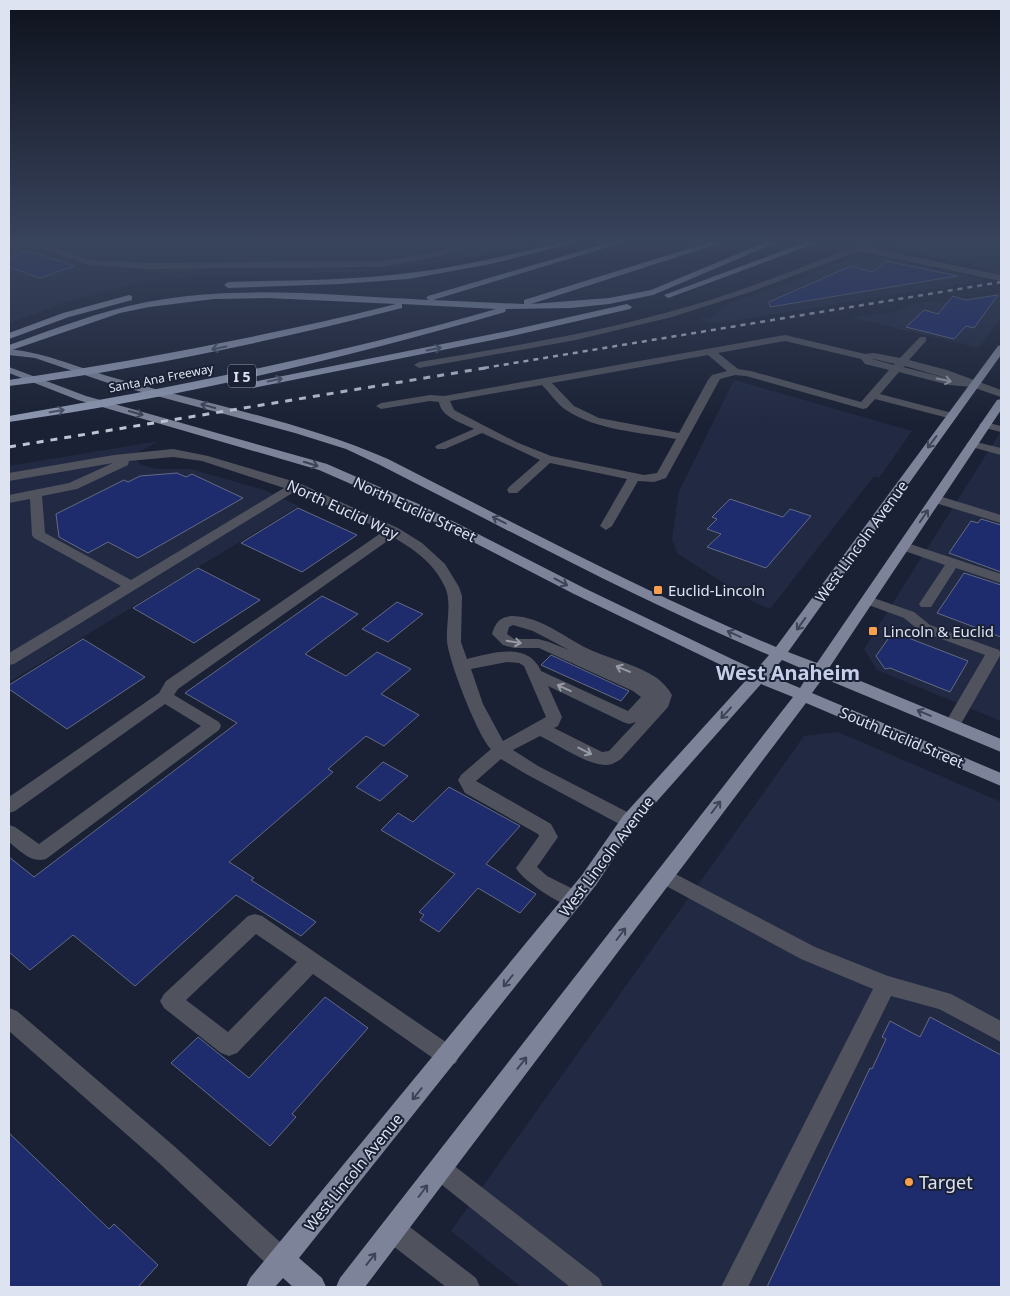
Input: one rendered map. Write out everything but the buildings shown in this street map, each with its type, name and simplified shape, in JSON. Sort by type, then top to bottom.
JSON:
[{"type":"highway","points":[[9,336],[85,309],[115,302]]},
{"type":"highway","points":[[9,348],[86,320],[161,302]]},
{"type":"highway","name":"Santa Ana Freeway","points":[[9,383],[224,347],[322,326],[414,302]]},
{"type":"highway","points":[[423,302],[514,307],[595,302]]},
{"type":"highway","name":"Santa Ana Freeway","points":[[9,419],[140,397],[262,372],[417,334],[521,302]]},
{"type":"highway","points":[[242,387],[512,333],[643,302]]},
{"type":"highway","points":[[140,397],[223,390]]},
{"type":"main road","name":"West Lincoln Avenue","points":[[259,1287],[574,899],[630,821],[779,654],[952,416],[970,383],[1001,348]]},
{"type":"main road","name":"North Euclid Street","points":[[9,352],[36,355],[112,381],[299,431],[350,448],[384,462],[599,571],[779,654]]},
{"type":"main road","name":"North Euclid Street","points":[[9,370],[73,395],[323,467],[419,509],[579,591],[758,677],[802,694]]},
{"type":"main road","points":[[349,1287],[820,670],[1001,402]]},
{"type":"main road","name":"South Euclid Street","points":[[779,654],[1001,746]]},
{"type":"main road","name":"South Euclid Street","points":[[802,694],[1001,780]]},
{"type":"main road","points":[[281,1260],[313,1287]]},
{"type":"street","points":[[419,365],[588,334],[710,302]]},
{"type":"street","points":[[381,406],[430,398],[444,399],[785,338],[865,357],[874,356],[899,366],[954,376],[1001,394]]},
{"type":"street","points":[[444,399],[450,412],[548,459],[634,478],[654,478],[662,475],[716,377],[734,372],[747,373],[863,406],[923,339]]},
{"type":"street","points":[[709,351],[734,372]]},
{"type":"street","points":[[544,380],[564,404],[588,417],[611,424],[683,436]]},
{"type":"street","points":[[872,395],[952,416]]},
{"type":"street","points":[[985,425],[1001,430]]},
{"type":"street","points":[[441,447],[482,429]]},
{"type":"street","points":[[972,444],[1001,452]]},
{"type":"street","name":"North Euclid Way","points":[[9,477],[114,459],[173,453],[204,458],[295,486],[393,531],[430,556],[440,567],[452,587],[455,606],[453,634],[461,666],[487,730],[501,749],[518,762],[547,779],[630,821]]},
{"type":"street","points":[[9,499],[73,486],[135,457]]},
{"type":"street","points":[[513,490],[548,459]]},
{"type":"street","points":[[606,526],[634,478]]},
{"type":"street","points":[[9,660],[295,486]]},
{"type":"street","points":[[36,494],[39,535],[132,586]]},
{"type":"street","points":[[936,499],[1001,519]]},
{"type":"street","points":[[9,806],[165,697],[172,685],[393,531]]},
{"type":"street","points":[[904,546],[1001,579]]},
{"type":"street","points":[[926,604],[953,563]]},
{"type":"street","points":[[868,600],[909,615],[925,628],[994,654],[952,725]]},
{"type":"street","points":[[535,674],[630,718],[649,698],[647,693],[639,688],[544,645],[534,642],[514,644],[506,641],[499,634],[503,624],[517,620],[530,623],[585,652],[655,684],[664,695],[662,703],[615,755],[608,759],[599,758],[541,729]]},
{"type":"street","points":[[461,666],[517,656],[527,660],[535,674],[554,717],[552,722],[501,749],[467,780],[471,788],[546,829],[549,837],[525,868],[540,881],[574,899]]},
{"type":"street","points":[[9,832],[39,854],[213,726],[165,697]]},
{"type":"street","points":[[664,876],[808,953],[886,985],[944,1002],[1001,1032]]},
{"type":"street","points":[[312,962],[229,1046],[171,1002],[255,922],[448,1056]]},
{"type":"street","points":[[734,1287],[886,985]]},
{"type":"street","points":[[9,1018],[166,1154],[281,1260]]},
{"type":"street","points":[[440,1169],[590,1287]]},
{"type":"street","points":[[393,1230],[467,1287]]},
{"type":"shaded area","points":[[9,302],[66,302],[9,323]]},
{"type":"shaded area","points":[[846,302],[713,324],[698,319],[714,316],[727,304]]},
{"type":"shaded area","points":[[922,302],[1001,302],[1001,318],[979,348],[850,317],[891,313]]},
{"type":"shaded area","points":[[734,380],[912,431],[879,478],[874,476],[770,609],[754,602],[678,554],[672,540],[679,491]]},
{"type":"shaded area","points":[[1001,431],[1001,721],[877,670],[864,649]]},
{"type":"shaded area","points":[[159,441],[137,453],[135,457],[137,461],[142,465],[156,469],[191,469],[264,490],[299,506],[9,682],[9,466]]},
{"type":"shaded area","points":[[838,732],[1001,802],[1001,1287],[521,1287],[451,1231],[804,736]]},
{"type":"railway","points":[[484,368],[878,302]]},
{"type":"railway","points":[[9,447],[491,367]]},
{"type":"place","name":"Euclid-Lincoln","points":[[658,590]]},
{"type":"place","name":"Lincoln & Euclid","points":[[873,631]]},
{"type":"place","name":"Target","points":[[909,1182]]},
{"type":"district","name":"West Anaheim","points":[[788,672]]}]
